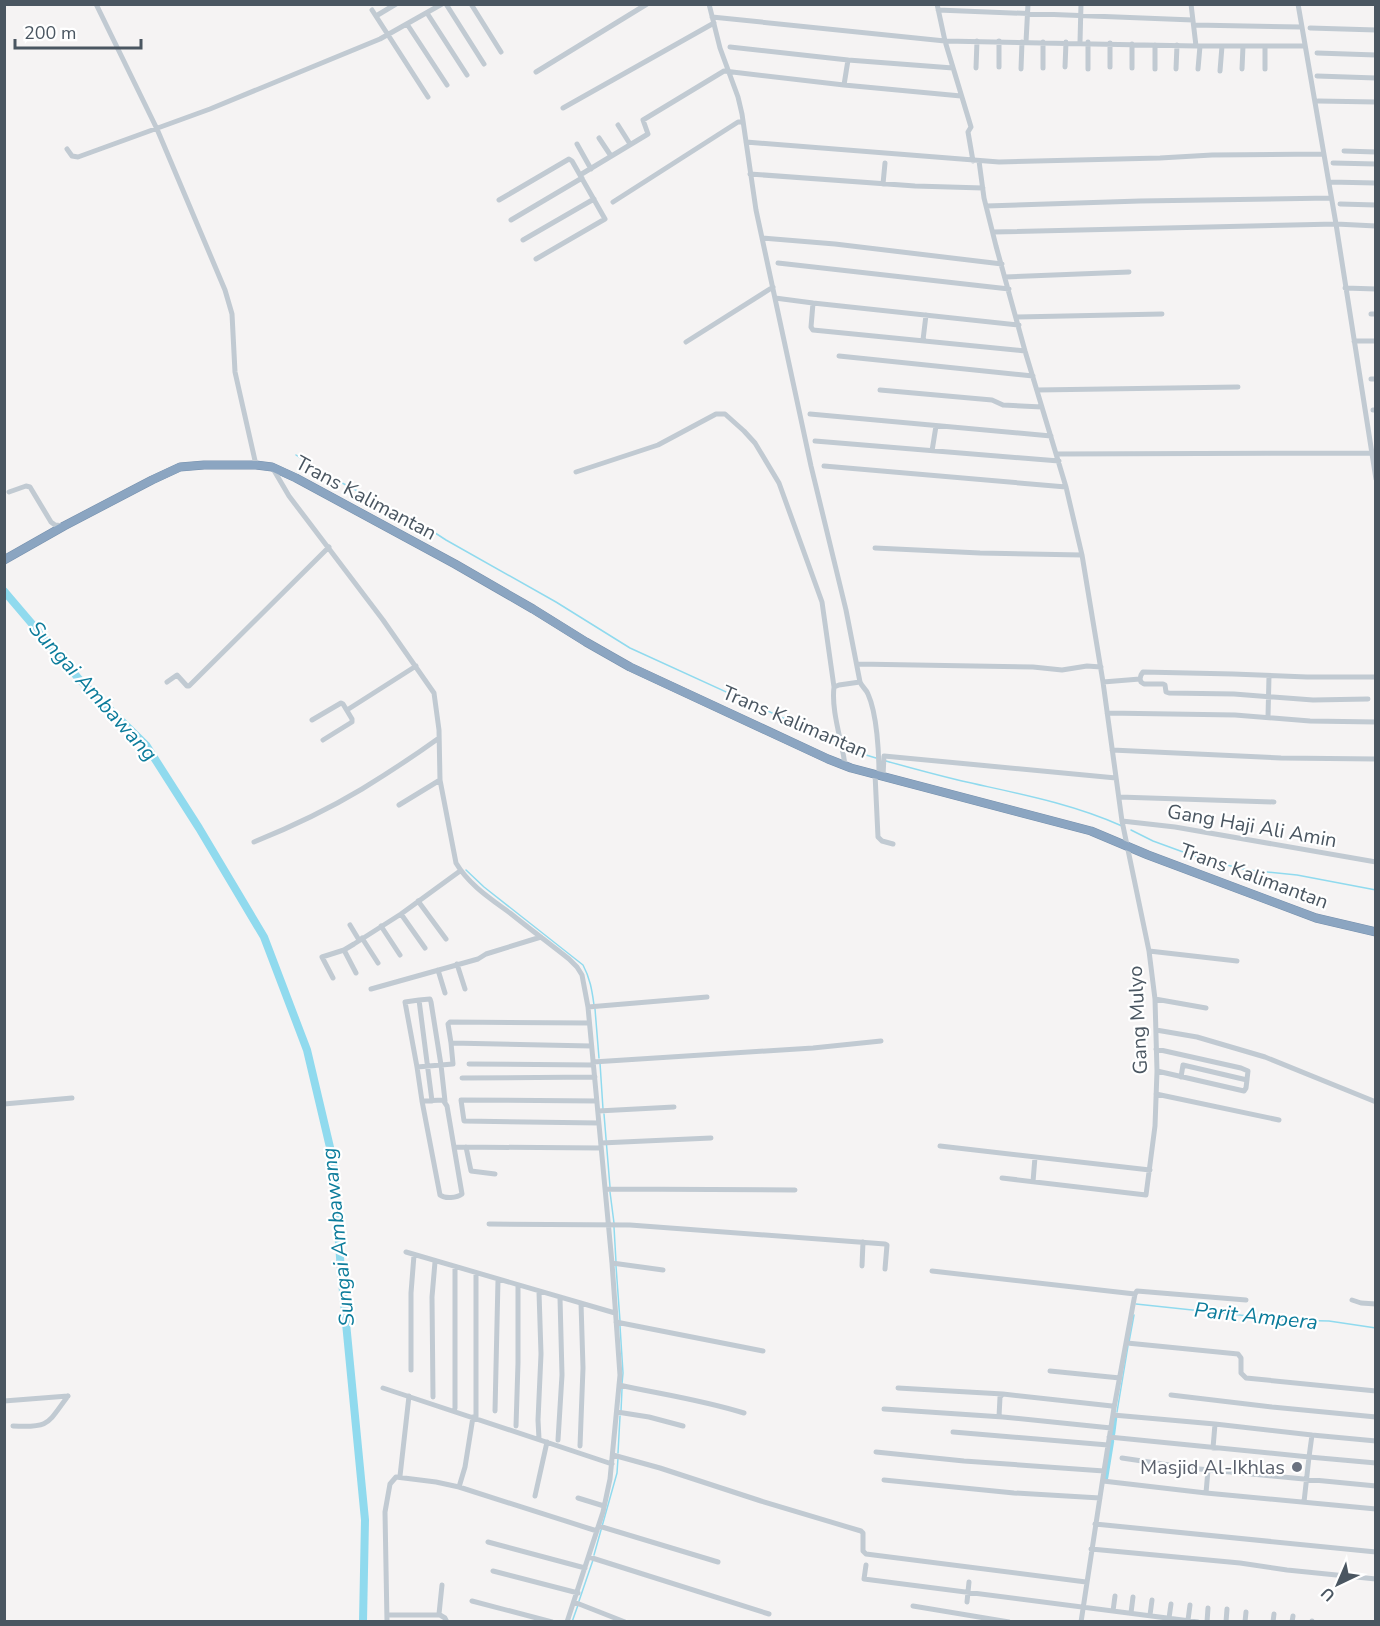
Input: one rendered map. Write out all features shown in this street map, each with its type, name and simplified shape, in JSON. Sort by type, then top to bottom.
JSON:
[{"type":"highway","name":"Trans Kalimantan","points":[[4,560],[64,526],[180,467],[204,465],[272,467],[455,564],[630,667],[828,759],[879,775],[1091,831],[1148,855],[1316,918],[1376,932]]},
{"type":"street","points":[[96,4],[157,129],[230,305],[235,372],[256,465]]},
{"type":"street","points":[[396,4],[374,13],[428,97]]},
{"type":"street","points":[[67,149],[72,156],[78,157],[221,105],[388,35],[444,4],[484,64]]},
{"type":"street","points":[[471,4],[501,52]]},
{"type":"street","points":[[536,72],[647,4]]},
{"type":"street","points":[[709,4],[738,97],[762,238],[811,466],[861,686],[867,692],[871,704],[881,759],[878,837],[882,841],[893,844]]},
{"type":"street","points":[[1021,69],[1028,4]]},
{"type":"street","points":[[1080,4],[1080,42]]},
{"type":"street","points":[[1191,4],[1198,46],[1198,69]]},
{"type":"street","points":[[1298,4],[1336,224],[1376,479]]},
{"type":"street","points":[[938,7],[1028,14],[1301,27]]},
{"type":"street","name":"Gang Mulyo","points":[[938,7],[945,41],[971,127],[968,132],[986,206],[1025,351],[1059,461],[1082,555],[1101,668],[1123,825],[1141,904],[1155,999],[1157,1071],[1147,1194],[1145,1196],[1033,1182]]},
{"type":"street","points":[[427,13],[467,75]]},
{"type":"street","points":[[563,108],[713,20],[945,41],[1304,46]]},
{"type":"street","points":[[407,24],[447,85]]},
{"type":"street","points":[[1310,28],[1376,30]]},
{"type":"street","points":[[976,68],[977,41]]},
{"type":"street","points":[[999,41],[999,67]]},
{"type":"street","points":[[1043,42],[1043,68]]},
{"type":"street","points":[[1065,67],[1066,42]]},
{"type":"street","points":[[1088,42],[1088,69]]},
{"type":"street","points":[[1110,43],[1110,67]]},
{"type":"street","points":[[1132,44],[1132,68]]},
{"type":"street","points":[[1155,45],[1155,69]]},
{"type":"street","points":[[1176,69],[1177,45]]},
{"type":"street","points":[[1220,70],[1222,46]]},
{"type":"street","points":[[1242,69],[1243,46]]},
{"type":"street","points":[[1265,46],[1265,69]]},
{"type":"street","points":[[730,47],[848,60],[953,68]]},
{"type":"street","points":[[1317,53],[1376,55]]},
{"type":"street","points":[[844,85],[848,60]]},
{"type":"street","points":[[511,220],[648,134],[644,120],[724,71],[961,96]]},
{"type":"street","points":[[1317,76],[1376,78]]},
{"type":"street","points":[[1318,101],[1376,102]]},
{"type":"street","points":[[613,202],[738,122],[743,122]]},
{"type":"street","points":[[618,125],[630,144]]},
{"type":"street","points":[[599,138],[611,156]]},
{"type":"street","points":[[746,142],[976,161],[1034,162],[1212,155],[1324,154]]},
{"type":"street","points":[[577,144],[591,169]]},
{"type":"street","points":[[1344,151],[1376,152]]},
{"type":"street","points":[[499,200],[569,159],[572,161],[605,219],[536,259]]},
{"type":"street","points":[[883,184],[885,163]]},
{"type":"street","points":[[1334,163],[1376,164]]},
{"type":"street","points":[[750,174],[883,184],[983,188]]},
{"type":"street","points":[[1329,182],[1376,183]]},
{"type":"street","points":[[986,206],[1331,198]]},
{"type":"street","points":[[523,240],[594,199]]},
{"type":"street","points":[[1340,204],[1376,205]]},
{"type":"street","points":[[993,232],[1336,224],[1376,226]]},
{"type":"street","points":[[762,238],[835,244],[1002,264]]},
{"type":"street","points":[[778,263],[1009,289]]},
{"type":"street","points":[[1005,277],[1129,272]]},
{"type":"street","points":[[686,342],[773,287]]},
{"type":"street","points":[[1345,288],[1376,289]]},
{"type":"street","points":[[776,298],[1019,325]]},
{"type":"street","points":[[813,303],[812,330],[1025,351]]},
{"type":"street","points":[[923,340],[926,315]]},
{"type":"street","points":[[1017,317],[1162,315]]},
{"type":"street","points":[[1354,341],[1376,341]]},
{"type":"street","points":[[839,356],[1033,376]]},
{"type":"street","points":[[1037,390],[1238,387]]},
{"type":"street","points":[[880,390],[992,400],[1003,405],[1042,406]]},
{"type":"street","points":[[576,472],[658,445],[716,414],[725,414],[755,443],[782,491],[822,602],[844,765]]},
{"type":"street","points":[[810,414],[1051,436]]},
{"type":"street","points":[[932,451],[936,426]]},
{"type":"street","points":[[815,441],[1059,461]]},
{"type":"street","points":[[1057,454],[1371,453]]},
{"type":"street","points":[[824,466],[1066,487]]},
{"type":"street","points":[[272,467],[289,496],[329,547],[434,693],[439,738],[440,780],[456,863],[460,871],[475,886],[569,959],[579,970],[592,1006],[589,1023],[597,1101],[602,1110],[599,1123],[611,1224],[619,1386],[614,1455],[604,1506],[567,1622]]},
{"type":"street","points":[[9,492],[26,486],[30,487],[51,522],[64,526]]},
{"type":"street","points":[[167,682],[177,675],[189,686],[329,547]]},
{"type":"street","points":[[874,548],[1019,556],[1082,555]]},
{"type":"street","points":[[857,664],[1032,667],[1062,670],[1087,666],[1101,668]]},
{"type":"street","points":[[347,710],[416,666]]},
{"type":"street","points":[[1140,679],[1143,672],[1376,677]]},
{"type":"street","points":[[1268,717],[1269,676]]},
{"type":"street","points":[[1103,682],[1140,679]]},
{"type":"street","points":[[1140,679],[1144,684],[1163,684],[1166,692],[1169,693],[1313,700],[1368,699]]},
{"type":"street","points":[[834,687],[860,682]]},
{"type":"street","points":[[312,720],[340,703],[347,710],[353,721],[323,740]]},
{"type":"street","points":[[1107,713],[1234,715],[1310,721],[1376,722]]},
{"type":"street","points":[[254,842],[344,800],[397,768],[439,738]]},
{"type":"street","points":[[1112,750],[1281,759],[1376,759]]},
{"type":"street","points":[[881,759],[885,756],[1116,778]]},
{"type":"street","points":[[399,805],[440,780]]},
{"type":"street","points":[[1119,797],[1274,802]]},
{"type":"street","name":"Gang Haji Ali Amin","points":[[1123,825],[1174,827],[1376,862]]},
{"type":"street","points":[[333,978],[322,957],[344,950],[401,914],[460,871]]},
{"type":"street","points":[[418,901],[446,939]]},
{"type":"street","points":[[401,914],[425,948]]},
{"type":"street","points":[[350,925],[378,963]]},
{"type":"street","points":[[381,926],[400,955]]},
{"type":"street","points":[[371,989],[541,937]]},
{"type":"street","points":[[344,950],[356,973]]},
{"type":"street","points":[[1149,951],[1237,962]]},
{"type":"street","points":[[457,964],[465,989]]},
{"type":"street","points":[[438,970],[445,993]]},
{"type":"street","points":[[592,1006],[707,997]]},
{"type":"street","points":[[1155,999],[1206,1008]]},
{"type":"street","points":[[419,1000],[432,1101]]},
{"type":"street","points":[[431,1000],[441,1065],[444,1101],[455,1147],[462,1194],[459,1197],[440,1195],[406,1001],[431,1000]]},
{"type":"street","points":[[417,1067],[453,1064],[448,1024],[450,1022],[589,1023]]},
{"type":"street","points":[[1156,1030],[1212,1041],[1265,1057],[1376,1102]]},
{"type":"street","points":[[469,1064],[593,1063],[813,1048],[881,1041]]},
{"type":"street","points":[[451,1043],[591,1046]]},
{"type":"street","points":[[1156,1049],[1247,1070],[1246,1090],[1157,1071]]},
{"type":"street","points":[[1181,1077],[1184,1065],[1247,1080]]},
{"type":"street","points":[[462,1078],[595,1077]]},
{"type":"street","points":[[1156,1094],[1279,1120]]},
{"type":"street","points":[[4,1104],[72,1098]]},
{"type":"street","points":[[597,1101],[461,1100],[464,1121],[599,1123]]},
{"type":"street","points":[[422,1101],[444,1101]]},
{"type":"street","points":[[602,1110],[674,1107]]},
{"type":"street","points":[[455,1147],[603,1144],[711,1138]]},
{"type":"street","points":[[940,1146],[1150,1170]]},
{"type":"street","points":[[466,1147],[471,1171],[495,1174]]},
{"type":"street","points":[[1002,1178],[1033,1182],[1035,1157]]},
{"type":"street","points":[[608,1189],[795,1190]]},
{"type":"street","points":[[489,1224],[611,1224],[863,1242],[887,1245],[885,1269]]},
{"type":"street","points":[[862,1266],[863,1242]]},
{"type":"street","points":[[406,1252],[615,1313]]},
{"type":"street","points":[[411,1370],[411,1293],[414,1255]]},
{"type":"street","points":[[433,1397],[432,1298],[435,1262]]},
{"type":"street","points":[[612,1263],[663,1270]]},
{"type":"street","points":[[455,1267],[455,1408]]},
{"type":"street","points":[[932,1271],[1135,1294]]},
{"type":"street","points":[[459,1487],[475,1418],[476,1273]]},
{"type":"street","points":[[495,1411],[498,1280]]},
{"type":"street","points":[[516,1426],[518,1286]]},
{"type":"street","points":[[1081,1622],[1113,1410],[1135,1294],[1139,1290],[1246,1300]]},
{"type":"street","points":[[539,1292],[541,1354],[539,1439]]},
{"type":"street","points":[[558,1440],[562,1375],[560,1298]]},
{"type":"street","points":[[1352,1300],[1376,1304]]},
{"type":"street","points":[[580,1446],[584,1368],[581,1303]]},
{"type":"street","points":[[616,1322],[763,1351]]},
{"type":"street","points":[[1127,1343],[1238,1354],[1241,1358],[1241,1373],[1246,1378],[1376,1391]]},
{"type":"street","points":[[1050,1371],[1120,1378]]},
{"type":"street","points":[[619,1386],[677,1396],[744,1413]]},
{"type":"street","points":[[383,1388],[612,1464]]},
{"type":"street","points":[[898,1388],[1003,1394],[1215,1424],[1376,1441]]},
{"type":"street","points":[[999,1417],[1000,1397],[1003,1394]]},
{"type":"street","points":[[1171,1395],[1376,1417]]},
{"type":"street","points":[[4,1401],[68,1396],[45,1424],[36,1427],[13,1426]]},
{"type":"street","points":[[400,1476],[409,1396]]},
{"type":"street","points":[[884,1409],[1111,1428]]},
{"type":"street","points":[[617,1412],[683,1426]]},
{"type":"street","points":[[1213,1448],[1215,1424]]},
{"type":"street","points":[[953,1432],[1108,1445]]},
{"type":"street","points":[[1304,1502],[1312,1435]]},
{"type":"street","points":[[1109,1437],[1376,1463]]},
{"type":"street","points":[[535,1496],[547,1442]]},
{"type":"street","points":[[876,1452],[1104,1471]]},
{"type":"street","points":[[614,1455],[861,1531],[863,1551],[866,1554],[1086,1582]]},
{"type":"street","points":[[1122,1458],[1208,1470],[1376,1486]]},
{"type":"street","points":[[1206,1493],[1208,1470]]},
{"type":"street","points":[[447,1622],[439,1614],[387,1618],[385,1512],[393,1478],[400,1476],[459,1487],[718,1562]]},
{"type":"street","points":[[884,1480],[1100,1498]]},
{"type":"street","points":[[1103,1481],[1376,1509]]},
{"type":"street","points":[[578,1498],[604,1506]]},
{"type":"street","points":[[1095,1524],[1376,1552]]},
{"type":"street","points":[[488,1542],[585,1568]]},
{"type":"street","points":[[1091,1549],[1376,1579]]},
{"type":"street","points":[[589,1557],[769,1614]]},
{"type":"street","points":[[866,1565],[864,1579],[1198,1622]]},
{"type":"street","points":[[493,1571],[578,1593]]},
{"type":"street","points":[[967,1602],[969,1582]]},
{"type":"street","points":[[439,1614],[442,1585]]},
{"type":"street","points":[[1113,1611],[1115,1596]]},
{"type":"street","points":[[1131,1613],[1133,1597]]},
{"type":"street","points":[[1150,1615],[1152,1600]]},
{"type":"street","points":[[472,1601],[552,1622]]},
{"type":"street","points":[[574,1602],[625,1622]]},
{"type":"street","points":[[1169,1618],[1171,1604]]},
{"type":"street","points":[[1188,1620],[1190,1605]]},
{"type":"street","points":[[913,1606],[1009,1622]]},
{"type":"street","points":[[1207,1622],[1209,1608]]},
{"type":"street","points":[[1226,1622],[1227,1609]]},
{"type":"street","points":[[1245,1622],[1246,1612]]},
{"type":"street","points":[[1273,1622],[1274,1614]]},
{"type":"waterway","points":[[296,455],[321,472],[423,525],[630,648],[840,744]]},
{"type":"waterway","name":"Sungai Ambawang","points":[[4,591],[79,679],[146,745],[264,937],[307,1050],[333,1160],[341,1271],[365,1520],[363,1622]]},
{"type":"waterway","points":[[844,746],[876,758]]},
{"type":"waterway","points":[[886,761],[1063,805],[1122,826]]},
{"type":"waterway","points":[[1131,830],[1153,841],[1205,860],[1248,870],[1297,875],[1376,890]]},
{"type":"waterway","points":[[466,870],[484,887],[583,965],[594,1005]]},
{"type":"waterway","points":[[595,1009],[599,1058]]},
{"type":"waterway","points":[[600,1063],[603,1109]]},
{"type":"waterway","points":[[604,1114],[610,1187]]},
{"type":"waterway","points":[[610,1192],[614,1223]]},
{"type":"waterway","points":[[614,1227],[616,1262]]},
{"type":"waterway","points":[[616,1266],[620,1321]]},
{"type":"waterway","name":"Parit Ampera","points":[[1136,1304],[1285,1320],[1329,1321],[1376,1328]]},
{"type":"waterway","points":[[1129,1342],[1134,1315]]},
{"type":"waterway","points":[[620,1326],[622,1384]]},
{"type":"waterway","points":[[1117,1412],[1128,1346]]},
{"type":"waterway","points":[[621,1411],[622,1389]]},
{"type":"waterway","points":[[618,1453],[620,1416]]},
{"type":"waterway","points":[[1113,1434],[1115,1418]]},
{"type":"waterway","points":[[1106,1478],[1112,1441]]},
{"type":"waterway","points":[[594,1555],[617,1473],[618,1458]]},
{"type":"waterway","points":[[579,1601],[593,1560]]},
{"type":"waterway","points":[[572,1622],[578,1605]]},
{"type":"place","name":"Masjid Al-Ikhlas","points":[[1297,1467]]}]
